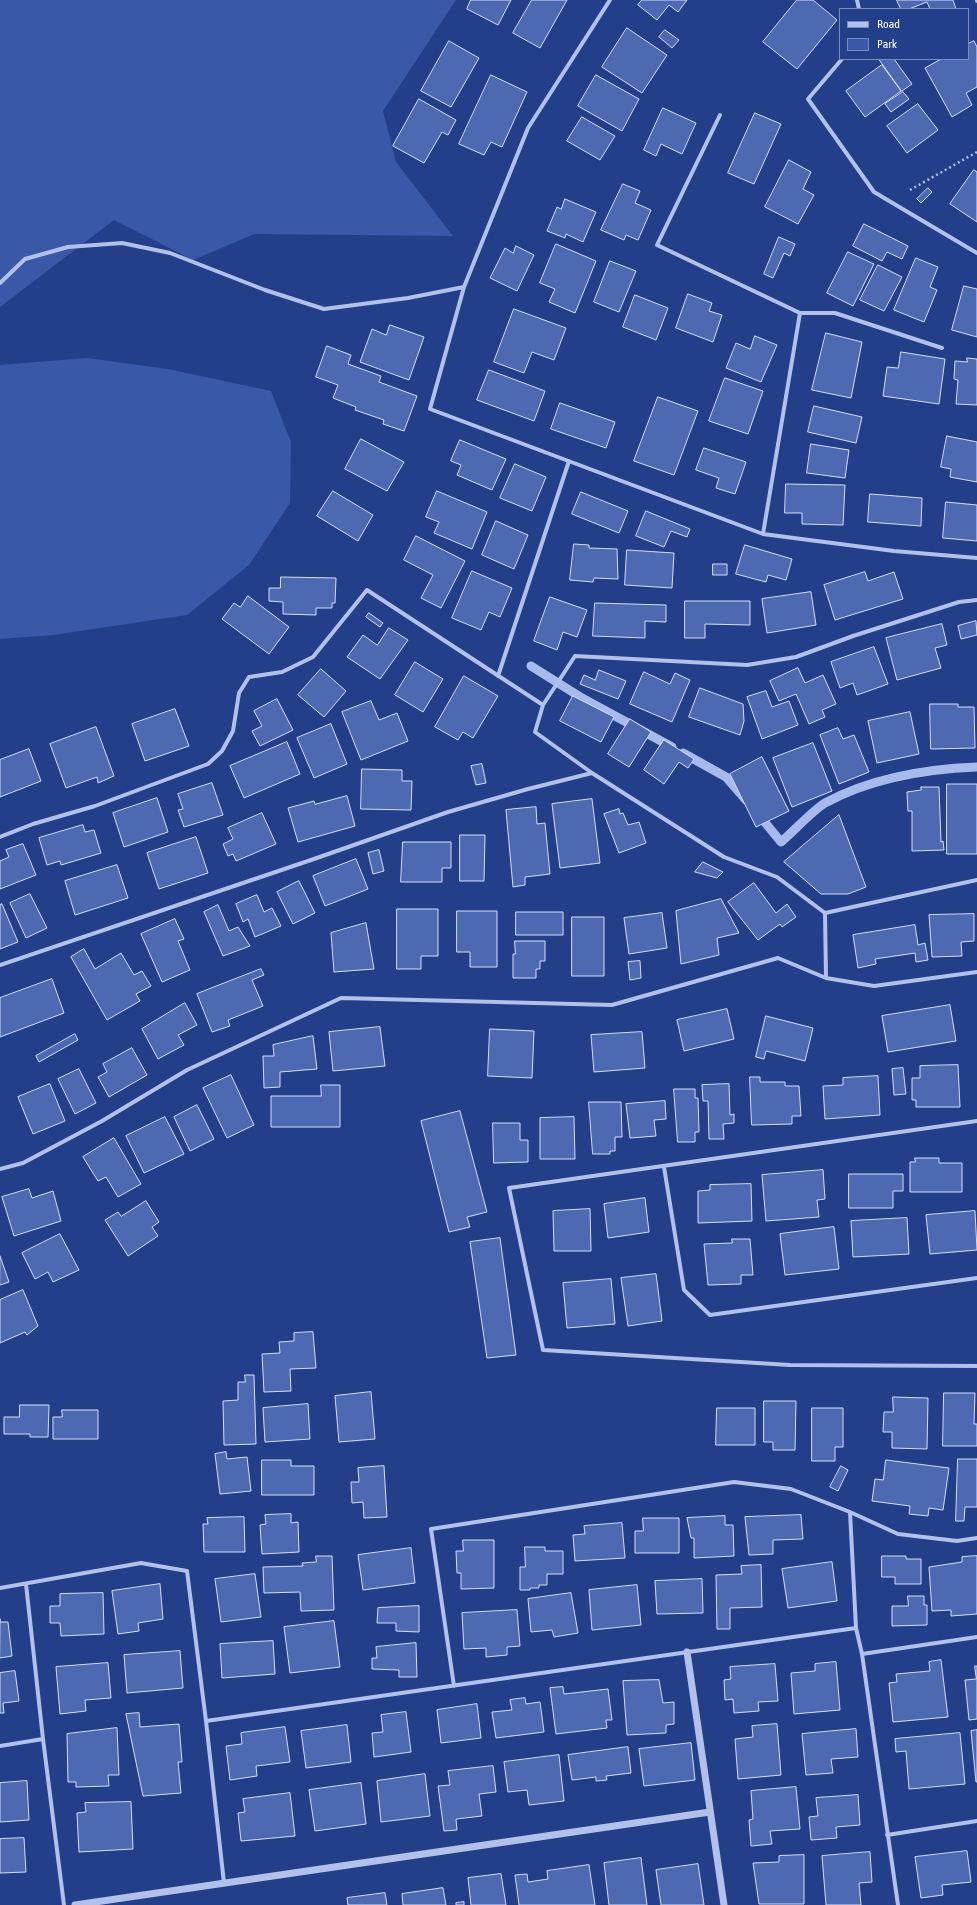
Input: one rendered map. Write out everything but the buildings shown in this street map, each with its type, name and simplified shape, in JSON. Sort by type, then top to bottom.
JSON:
[{"type":"street","points":[[610,0],[528,128],[464,287],[430,409],[763,534],[894,551],[977,558]]},
{"type":"street","points":[[841,60],[808,100],[874,192],[977,253]]},
{"type":"street","points":[[720,115],[657,245],[800,313],[835,313],[942,348]]},
{"type":"street","points":[[0,283],[25,259],[68,247],[122,243],[170,253],[265,290],[324,309],[408,298],[464,287]]},
{"type":"street","points":[[763,534],[800,313]]},
{"type":"street","points":[[498,676],[569,461]]},
{"type":"street","points":[[0,837],[33,824],[95,806],[208,764],[222,751],[233,731],[239,693],[249,678],[282,672],[313,657],[367,590],[543,705]]},
{"type":"street","points":[[977,600],[958,602],[853,636],[796,657],[747,665],[575,656],[543,705],[535,732],[592,773],[724,857],[777,877],[825,913],[977,880]]},
{"type":"street","points":[[0,965],[448,812],[528,789],[592,773]]},
{"type":"street","points":[[825,913],[826,978]]},
{"type":"street","points":[[0,1169],[22,1163],[102,1121],[187,1070],[341,998],[612,1005],[778,958],[826,978],[874,986],[977,972]]},
{"type":"street","points":[[977,1120],[664,1167],[510,1188],[544,1350],[790,1365],[977,1366]]},
{"type":"street","points":[[664,1167],[684,1290],[710,1314],[977,1278]]},
{"type":"street","points":[[454,1686],[431,1529],[734,1482],[791,1489],[850,1512],[898,1534],[957,1541],[977,1538]]},
{"type":"street","points":[[850,1512],[856,1628],[862,1654],[898,1905]]},
{"type":"street","points":[[0,1588],[141,1563],[187,1571],[206,1721],[224,1883]]},
{"type":"street","points":[[26,1584],[43,1739],[64,1905]]},
{"type":"street","points":[[206,1721],[856,1628]]},
{"type":"street","points":[[862,1654],[977,1637]]},
{"type":"street","points":[[686,1652],[724,1905]]},
{"type":"street","points":[[0,1746],[43,1739]]},
{"type":"street","points":[[75,1905],[710,1812]]},
{"type":"street","points":[[887,1835],[977,1821]]},
{"type":"path","points":[[910,190],[977,152]]},
{"type":"green space","points":[[0,0],[456,0],[383,111],[396,162],[453,236],[254,234],[193,260],[114,220],[0,307]]},
{"type":"green space","points":[[87,358],[168,369],[271,391],[291,442],[290,503],[249,565],[187,615],[53,635],[0,639],[0,365]]},
{"type":"waterway","points":[[531,666],[582,698],[672,747]]},
{"type":"waterway","points":[[683,753],[726,777],[746,800]]},
{"type":"waterway","points":[[758,814],[781,842],[814,811],[825,803],[861,787],[899,776],[938,770],[977,767]]}]
